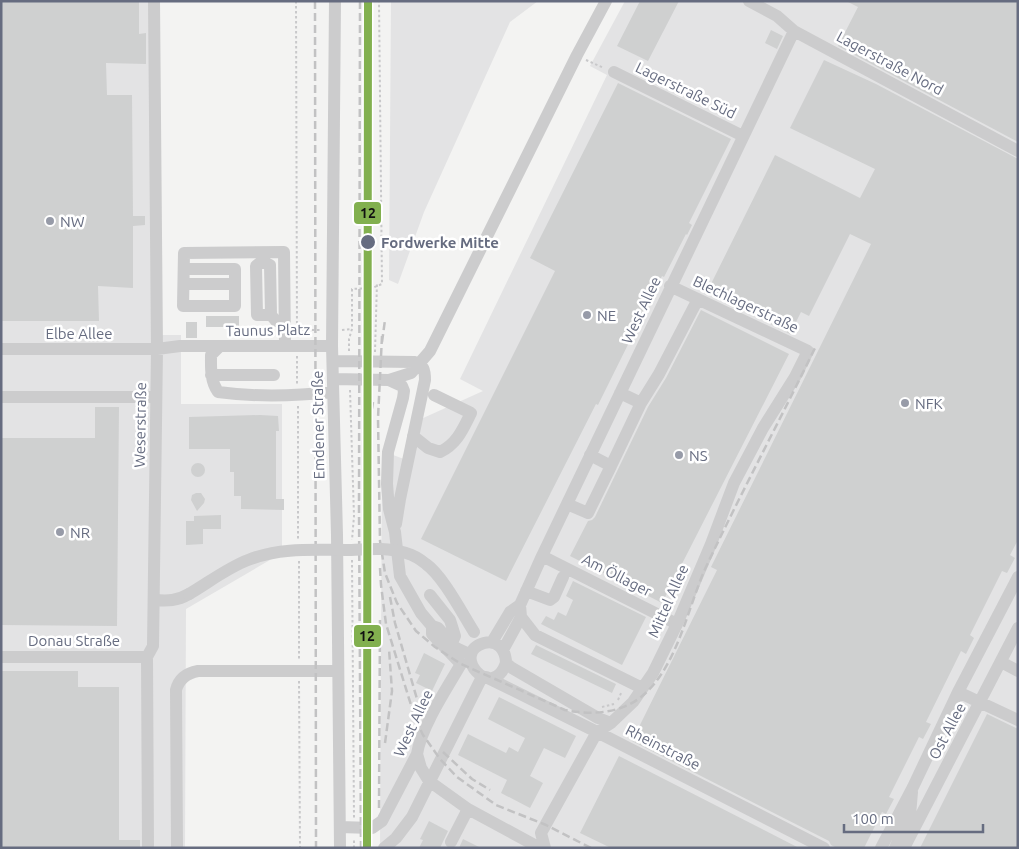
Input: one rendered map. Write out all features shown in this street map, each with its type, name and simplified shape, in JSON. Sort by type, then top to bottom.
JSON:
[{"type":"street","name":"Weserstraße","points":[[148,848],[147,657],[153,646],[156,397],[154,1]]},
{"type":"street","name":"Emdener Straße","points":[[335,1],[332,361],[340,848]]},
{"type":"street","points":[[191,346],[211,371],[214,385],[218,392],[233,394],[298,395],[350,380],[389,380],[411,373],[430,352],[577,55],[606,1]]},
{"type":"street","name":"Lagerstraße Nord","points":[[749,1],[777,16],[794,31],[1018,151]]},
{"type":"street","name":"West Allee","points":[[503,650],[521,611],[526,591],[542,556],[794,31]]},
{"type":"street","name":"Lagerstraße Süd","points":[[614,72],[743,136]]},
{"type":"street","points":[[184,270],[235,270],[236,306],[183,306],[184,253],[284,252],[284,322],[291,346]]},
{"type":"street","points":[[184,284],[235,284]]},
{"type":"street","name":"Blechlagerstraße","points":[[670,286],[808,351]]},
{"type":"street","points":[[567,504],[588,513],[641,403],[659,374],[698,299]]},
{"type":"street","points":[[271,315],[276,321],[284,322]]},
{"type":"street","name":"Elbe Allee","points":[[1,349],[156,349],[220,346]]},
{"type":"street","name":"Taunus Platz","points":[[211,371],[211,355],[220,346],[332,346]]},
{"type":"street","name":"Mittel Allee","points":[[545,848],[541,833],[597,732],[611,723],[633,702],[653,672],[678,624],[734,483],[763,428],[795,377],[808,351]]},
{"type":"street","points":[[332,361],[414,362],[420,364],[424,369],[425,380],[395,532]]},
{"type":"street","points":[[211,371],[274,375]]},
{"type":"street","points":[[154,600],[172,601],[180,599],[248,560],[275,552],[376,549],[395,551],[410,555],[428,565],[440,578],[474,632],[486,643],[498,645],[503,650],[506,656],[506,663],[497,676],[484,677],[473,669],[452,643],[438,628],[432,626],[421,613],[400,576],[395,532],[389,509],[387,484],[388,452],[404,391],[398,383],[389,380]]},
{"type":"street","points":[[620,393],[641,403]]},
{"type":"street","points":[[413,436],[428,448],[440,452],[448,448],[460,435],[471,413],[434,395]]},
{"type":"street","points":[[1,397],[156,397]]},
{"type":"street","points":[[590,455],[611,466]]},
{"type":"street","name":"Am Öllager","points":[[542,556],[678,624]]},
{"type":"street","points":[[526,591],[550,600],[554,597],[563,577]]},
{"type":"street","name":"Ost Allee","points":[[881,848],[913,787],[958,692],[1018,577]]},
{"type":"street","points":[[430,595],[450,620],[455,636],[452,643]]},
{"type":"street","points":[[521,611],[535,635],[642,688]]},
{"type":"street","name":"West Allee","points":[[486,643],[510,612],[521,611]]},
{"type":"street","points":[[432,626],[432,634],[468,661]]},
{"type":"street","name":"Ost Allee","points":[[904,848],[1018,628]]},
{"type":"street","points":[[468,661],[475,649],[486,643]]},
{"type":"street","name":"Donau Straße","points":[[1,657],[147,657]]},
{"type":"street","name":"West Allee","points":[[382,821],[417,754],[418,745],[426,727],[468,661]]},
{"type":"street","points":[[1001,662],[1018,671]]},
{"type":"street","points":[[506,663],[598,718],[611,723]]},
{"type":"street","points":[[177,848],[177,685],[188,673],[198,671],[338,671]]},
{"type":"street","points":[[384,848],[396,838],[412,817],[484,677]]},
{"type":"street","name":"Rheinstraße","points":[[484,677],[597,732],[824,848]]},
{"type":"street","points":[[958,692],[1018,720]]},
{"type":"street","points":[[417,754],[421,768],[429,781],[468,808],[540,848]]},
{"type":"street","points":[[895,848],[910,815],[913,787],[931,797]]},
{"type":"street","points":[[450,846],[468,808]]},
{"type":"street","points":[[340,827],[372,828],[382,821],[396,838]]},
{"type":"path","points":[[296,1],[291,346],[298,395],[298,542]]},
{"type":"path","points":[[349,362],[349,339],[352,329],[352,289],[382,284],[380,1]]},
{"type":"path","points":[[577,55],[614,72]]},
{"type":"path","points":[[364,282],[364,288]]},
{"type":"path","points":[[375,352],[377,282]]},
{"type":"path","points":[[350,380],[354,474],[352,540]]},
{"type":"path","points":[[352,560],[354,848]]},
{"type":"path","points":[[299,562],[300,848]]},
{"type":"shaded area","points":[[1,1],[159,1],[159,335],[181,335],[181,404],[282,404],[282,553],[186,609],[185,848],[1,848]]},
{"type":"shaded area","points":[[391,1],[538,1],[510,22],[424,212],[398,284],[389,280]]},
{"type":"shaded area","points":[[625,1],[1018,1],[1018,848],[380,848],[382,451],[404,459],[421,419],[483,391],[460,379],[607,75],[590,66]]},
{"type":"building","name":"NW","points":[[1,1],[139,1],[139,34],[146,33],[146,64],[106,63],[107,95],[132,95],[133,216],[145,216],[145,225],[133,226],[133,288],[98,286],[99,321],[1,321]]},
{"type":"building","points":[[640,1],[679,1],[648,61],[617,46]]},
{"type":"building","points":[[846,1],[1018,1],[1018,142],[838,46],[858,7]]},
{"type":"building","points":[[771,30],[783,36],[777,49],[765,43]]},
{"type":"building","name":"NFK","points":[[824,60],[876,84],[1018,159],[1018,540],[1010,555],[1015,558],[1007,573],[1002,571],[970,635],[974,638],[966,654],[961,651],[926,722],[931,724],[923,739],[919,737],[889,797],[894,799],[886,814],[882,812],[864,848],[837,848],[831,845],[829,841],[632,741],[717,570],[711,567],[871,244],[850,234],[809,316],[801,312],[790,334],[707,292],[775,155],[860,198],[875,169],[790,128]]},
{"type":"building","name":"NE","points":[[618,83],[731,139],[689,223],[692,225],[687,235],[664,277],[662,276],[598,405],[596,404],[506,581],[421,539],[555,271],[530,258]]},
{"type":"building","name":"NS","points":[[701,310],[789,354],[662,603],[570,556],[588,521],[595,517],[648,407],[666,378]]},
{"type":"building","points":[[206,316],[239,316],[239,327],[206,327]]},
{"type":"building","points":[[186,322],[197,322],[197,338],[186,338]]},
{"type":"building","name":"NR","points":[[95,407],[119,407],[117,626],[1,625],[1,438],[95,438]]},
{"type":"building","points":[[278,416],[279,431],[276,431],[276,499],[284,499],[284,510],[241,509],[241,496],[234,496],[234,472],[230,472],[230,449],[189,449],[189,417]]},
{"type":"building","points":[[195,463],[201,463],[205,470],[201,477],[195,477],[191,473],[191,467]]},
{"type":"building","points":[[201,493],[205,499],[197,511],[191,500],[192,495]]},
{"type":"building","points":[[221,515],[221,529],[203,529],[203,544],[186,545],[186,521],[194,521],[194,516]]},
{"type":"building","points":[[573,581],[646,617],[622,665],[541,624],[546,616],[554,620],[558,612],[566,616],[573,600],[566,596]]},
{"type":"building","points":[[536,645],[616,684],[612,693],[531,654]]},
{"type":"building","points":[[424,653],[445,664],[432,691],[416,683],[420,675],[415,673]]},
{"type":"building","points":[[1,671],[78,671],[78,687],[119,687],[119,840],[140,840],[140,848],[1,848]]},
{"type":"building","points":[[499,697],[576,736],[565,758],[544,748],[530,776],[543,783],[530,808],[501,793],[507,780],[458,755],[468,734],[506,753],[509,747],[518,752],[525,738],[488,719]]},
{"type":"building","points":[[987,714],[1018,729],[1018,848],[920,848]]},
{"type":"building","points":[[619,756],[799,848],[611,848],[580,833]]},
{"type":"building","points":[[429,821],[448,831],[440,848],[419,848],[423,840],[420,839]]},
{"type":"building","points":[[463,839],[481,848],[459,848]]},
{"type":"railway","points":[[315,1],[316,848]]},
{"type":"railway","points":[[360,1],[359,511],[361,848]]},
{"type":"railway","points":[[382,342],[385,320]]},
{"type":"railway","points":[[382,336],[378,418],[380,541],[385,573],[397,603],[416,631],[435,647],[461,664],[565,710],[594,713],[614,710],[633,703],[653,685],[664,671],[680,637],[705,569],[815,348]]},
{"type":"railway","points":[[365,456],[373,402]]},
{"type":"railway","points":[[380,568],[386,624],[415,718],[423,735],[440,759],[457,777],[496,805],[546,825],[591,848]]},
{"type":"railway","points":[[390,597],[395,623],[417,699]]},
{"type":"railway","points":[[379,808],[380,617]]},
{"type":"railway","points":[[385,743],[392,691],[389,649]]},
{"type":"railway","points":[[443,752],[472,779],[490,790]]},
{"type":"transit line","name":"12","points":[[367,848],[368,1]]},
{"type":"place","name":"NW","points":[[50,221]]},
{"type":"place","name":"Fordwerke Mitte","points":[[368,242]]},
{"type":"place","name":"NE","points":[[587,315]]},
{"type":"place","name":"NFK","points":[[905,403]]},
{"type":"place","name":"NS","points":[[679,455]]},
{"type":"place","name":"NR","points":[[60,532]]}]
